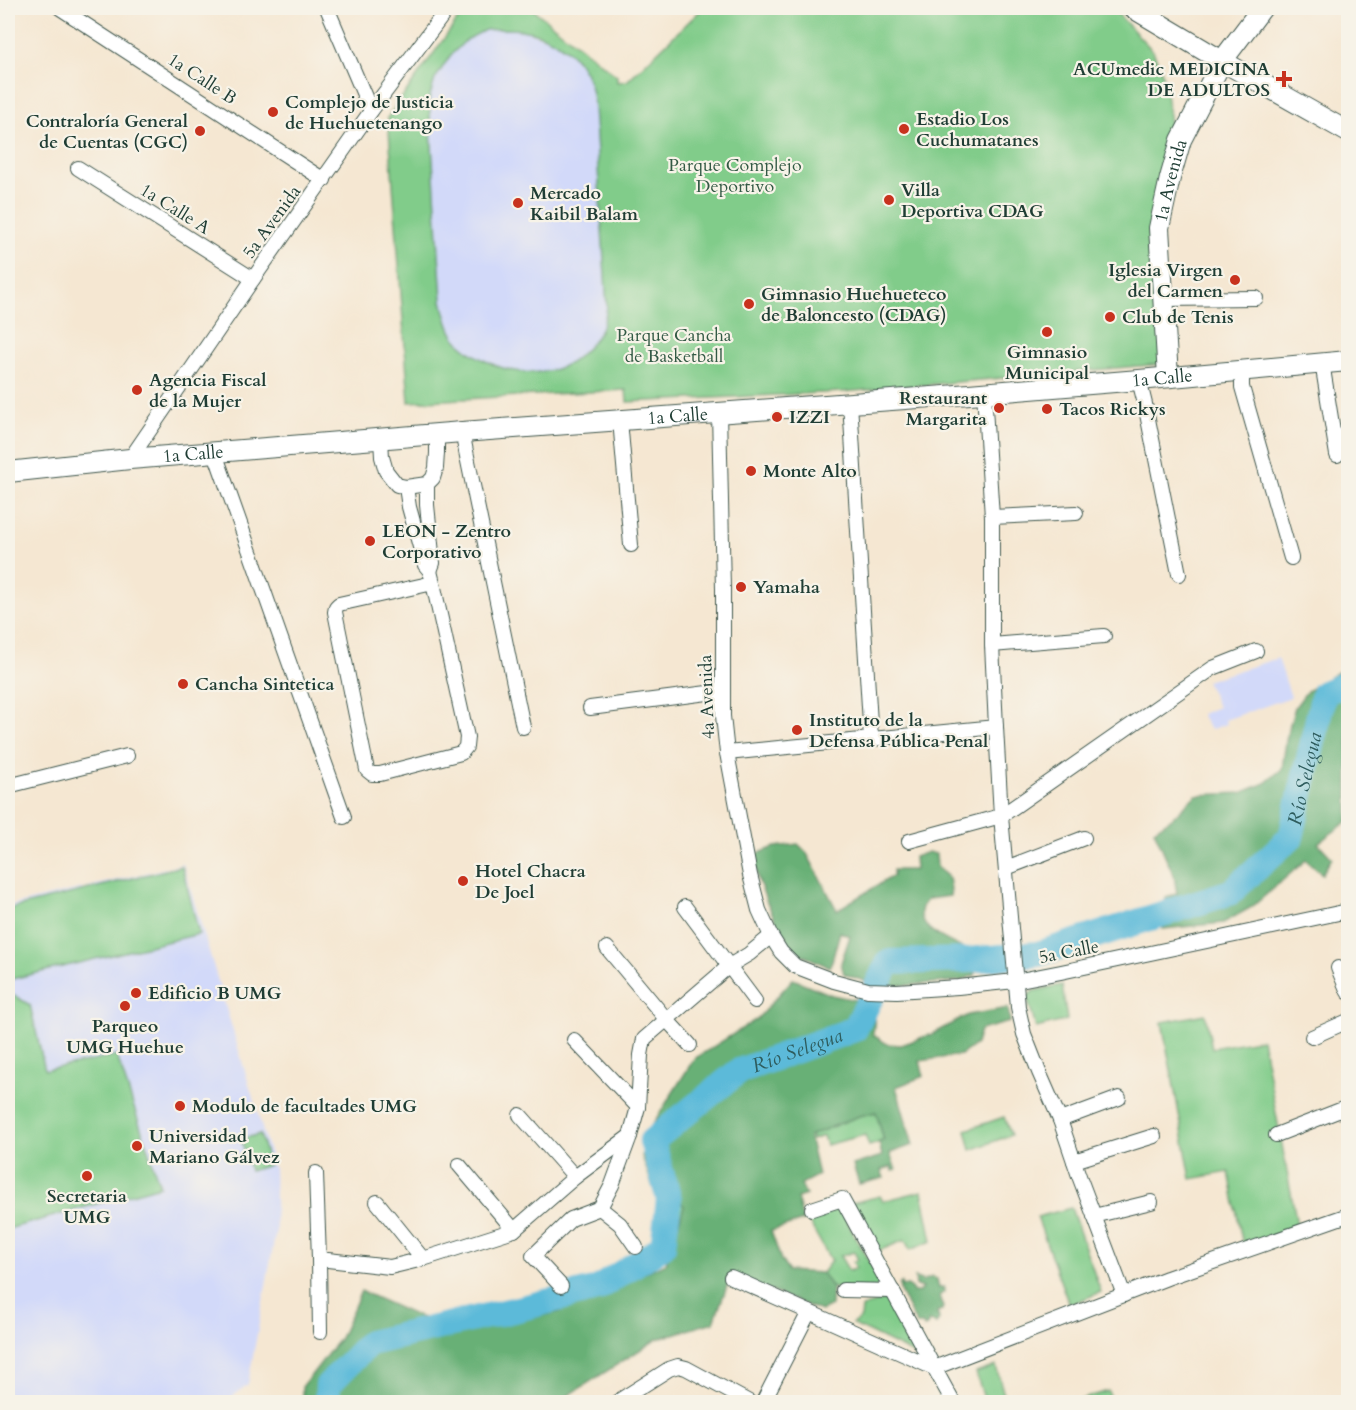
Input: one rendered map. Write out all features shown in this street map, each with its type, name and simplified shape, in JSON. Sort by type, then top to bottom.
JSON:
[{"type":"main road","points":[[1133,8],[1348,132]]},
{"type":"main road","name":"1a Avenida","points":[[1168,377],[1159,228],[1170,178],[1181,140],[1222,61],[1262,8]]},
{"type":"main road","name":"1a Calle","points":[[8,472],[130,459],[1138,380],[1348,361]]},
{"type":"street","name":"1a Calle B","points":[[60,8],[324,180]]},
{"type":"street","points":[[327,8],[371,111]]},
{"type":"street","name":"5a Avenida","points":[[130,459],[371,111],[448,8]]},
{"type":"street","name":"1a Calle A","points":[[78,168],[253,279]]},
{"type":"street","points":[[1163,299],[1256,298]]},
{"type":"street","points":[[1323,363],[1337,455]]},
{"type":"street","points":[[1242,371],[1242,387],[1291,558]]},
{"type":"street","points":[[1138,380],[1145,404],[1179,574]]},
{"type":"street","points":[[984,392],[992,517],[992,645],[996,727],[1001,816],[1018,1007],[1024,1034],[1060,1119],[1124,1295]]},
{"type":"street","points":[[850,403],[871,739]]},
{"type":"street","name":"4a Avenida","points":[[719,412],[723,716],[727,753],[759,910],[781,952],[795,966]]},
{"type":"street","points":[[620,420],[631,546]]},
{"type":"street","points":[[462,432],[523,727]]},
{"type":"street","points":[[381,439],[386,471],[397,485],[406,487],[427,484],[433,478],[436,468],[437,434]]},
{"type":"street","points":[[215,453],[344,816]]},
{"type":"street","points":[[427,484],[433,562],[431,577]]},
{"type":"street","points":[[406,487],[425,566],[431,577],[467,737],[466,747],[461,753],[380,774],[372,774],[367,770],[335,612],[336,607],[339,604],[431,577]]},
{"type":"street","points":[[992,517],[1076,513]]},
{"type":"street","points":[[992,645],[1104,636]]},
{"type":"street","points":[[909,841],[1001,816],[1213,668],[1256,651]]},
{"type":"street","points":[[590,708],[723,691]]},
{"type":"street","points":[[727,753],[996,727]]},
{"type":"street","points":[[8,786],[127,756]]},
{"type":"street","points":[[1006,868],[1084,838]]},
{"type":"street","points":[[685,907],[755,1001]]},
{"type":"street","name":"5a Calle","points":[[795,966],[834,981],[868,990],[948,988],[1015,981],[1348,911]]},
{"type":"street","points":[[561,1286],[533,1256],[572,1219],[600,1208],[612,1185],[638,1107],[641,1055],[645,1039],[729,966],[749,954],[771,936]]},
{"type":"street","points":[[607,948],[690,1045]]},
{"type":"street","points":[[1338,969],[1348,992]]},
{"type":"street","points":[[1312,1037],[1348,1021]]},
{"type":"street","points":[[574,1040],[638,1107]]},
{"type":"street","points":[[1060,1119],[1119,1098]]},
{"type":"street","points":[[1276,1135],[1348,1107]]},
{"type":"street","points":[[520,1115],[575,1177]]},
{"type":"street","points":[[319,1258],[390,1267],[514,1230],[575,1177],[630,1136]]},
{"type":"street","points":[[1074,1161],[1154,1136]]},
{"type":"street","points":[[459,1166],[514,1230]]},
{"type":"street","points":[[316,1173],[320,1332]]},
{"type":"street","points":[[812,1209],[842,1199],[953,1402]]},
{"type":"street","points":[[377,1202],[423,1258]]},
{"type":"street","points":[[1094,1216],[1151,1202]]},
{"type":"street","points":[[600,1208],[620,1224],[636,1247]]},
{"type":"street","points":[[731,1277],[934,1368],[1167,1278],[1348,1215]]},
{"type":"street","points":[[843,1290],[892,1292]]},
{"type":"street","points":[[763,1402],[809,1312]]},
{"type":"street","points":[[617,1402],[669,1369],[678,1366],[686,1368],[749,1402]]},
{"type":"shaded area","name":"Mercado Kaibil Balam","points":[[485,30],[522,30],[552,40],[570,53],[583,68],[590,85],[594,106],[607,307],[605,324],[597,337],[572,362],[556,370],[539,373],[520,373],[497,367],[474,356],[456,339],[446,320],[442,300],[429,99],[435,79],[450,56],[466,40]]},
{"type":"shaded area","points":[[1278,658],[1291,697],[1225,720],[1226,724],[1210,730],[1201,714],[1218,707],[1206,681]]},
{"type":"shaded area","name":"Universidad Mariano Gálvez","points":[[183,864],[274,1168],[276,1230],[248,1384],[226,1402],[8,1402],[8,906]]},
{"type":"green space","name":"Villa Deportiva CDAG","points":[[466,8],[531,8],[617,76],[617,82],[627,81],[703,8],[1107,8],[1118,14],[1153,51],[1164,78],[1173,145],[1157,229],[1173,363],[843,392],[627,402],[626,390],[409,402],[388,117]],"holes":[[[504,29],[539,34],[565,48],[578,61],[585,73],[594,106],[606,314],[598,334],[577,358],[560,368],[549,371],[528,372],[506,369],[470,352],[453,335],[442,300],[429,99],[435,79],[450,56],[466,40],[485,30]]]},
{"type":"green space","points":[[1348,666],[1348,821],[1318,843],[1332,858],[1322,874],[1306,860],[1252,907],[1223,923],[1163,929],[1165,897],[1177,894],[1174,876],[1154,830],[1172,818],[1196,795],[1241,793],[1265,783],[1282,769],[1287,735],[1295,707],[1307,691]]},
{"type":"green space","points":[[798,844],[806,852],[837,910],[893,876],[893,870],[915,870],[914,857],[928,852],[936,854],[937,867],[949,878],[950,896],[928,899],[922,906],[921,915],[924,923],[937,935],[970,952],[976,969],[975,975],[960,981],[895,986],[867,982],[844,974],[841,963],[850,936],[840,932],[829,967],[796,952],[778,926],[766,900],[758,879],[754,855],[775,847]]},
{"type":"green space","points":[[182,866],[199,934],[8,980],[8,909]]},
{"type":"green space","points":[[793,979],[832,995],[876,1004],[873,1035],[887,1044],[901,1045],[932,1034],[968,1015],[1008,1008],[1010,1022],[980,1030],[976,1044],[961,1055],[920,1061],[924,1076],[896,1087],[913,1145],[890,1153],[896,1170],[893,1171],[891,1167],[881,1170],[884,1178],[859,1184],[853,1165],[882,1156],[879,1142],[884,1140],[876,1112],[859,1116],[809,1136],[818,1175],[801,1184],[806,1195],[797,1198],[803,1221],[771,1231],[781,1260],[788,1271],[822,1273],[832,1288],[831,1306],[821,1311],[731,1275],[714,1322],[657,1339],[566,1397],[568,1402],[302,1402],[302,1387],[340,1338],[361,1291],[419,1317],[478,1329],[559,1312],[666,1263],[684,1206],[648,1164],[651,1127],[694,1059],[757,1019]]},
{"type":"green space","points":[[1062,985],[1067,1020],[1036,1028],[1027,997],[1033,991]]},
{"type":"green space","points":[[15,996],[30,1005],[45,1070],[117,1056],[160,1186],[8,1229],[8,999]]},
{"type":"green space","points":[[866,997],[873,1000],[869,1016],[684,1206],[674,1253],[613,1292],[450,1330],[368,1338],[438,1317],[474,1315],[565,1293],[603,1277],[637,1254],[660,1242],[662,1213],[642,1156],[650,1136],[733,1068],[853,1024]]},
{"type":"green space","points":[[1205,1014],[1212,1048],[1262,1039],[1299,1235],[1243,1246],[1229,1172],[1191,1179],[1162,1022]]},
{"type":"green space","points":[[876,1112],[884,1141],[869,1146],[865,1135],[826,1145],[823,1136],[812,1140],[811,1135],[859,1116]]},
{"type":"green space","points":[[1004,1117],[1011,1135],[971,1150],[966,1130]]},
{"type":"green space","points":[[260,1134],[269,1165],[250,1171],[241,1139]]},
{"type":"green space","points":[[922,1191],[932,1241],[910,1250],[905,1240],[878,1251],[848,1204],[880,1196],[883,1201]]},
{"type":"green space","points":[[841,1208],[884,1288],[832,1288],[822,1273],[831,1261],[808,1220]],"holes":[[[854,1252],[858,1260],[853,1262],[856,1268],[849,1271],[840,1256]]]},
{"type":"green space","points":[[1071,1208],[1101,1292],[1069,1305],[1037,1217]]},
{"type":"green space","points":[[932,1277],[937,1279],[939,1288],[944,1287],[944,1292],[939,1296],[943,1307],[936,1314],[939,1320],[936,1324],[929,1321],[924,1327],[922,1324],[917,1325],[901,1294],[899,1285],[901,1283],[913,1292],[919,1292],[922,1288],[916,1286],[915,1278],[922,1281]]},
{"type":"green space","points":[[886,1299],[918,1356],[852,1324],[861,1318],[862,1308]]},
{"type":"green space","points":[[996,1366],[1006,1402],[985,1402],[976,1373]]},
{"type":"green space","points":[[1108,1391],[1112,1402],[1074,1402]]},
{"type":"waterway","name":"Río Selegua","points":[[327,1402],[328,1385],[369,1343],[597,1289],[663,1246],[669,1199],[652,1141],[739,1071],[855,1029],[889,962],[968,960],[1038,954],[1231,892],[1291,837],[1324,693],[1348,683]]},
{"type":"place","name":"ACUmedic MEDICINA DE ADULTOS","points":[[1284,79]]},
{"type":"place","name":"Complejo de Justicia de Huehuetenango","points":[[273,112]]},
{"type":"place","name":"Estadio Los Cuchumatanes","points":[[904,129]]},
{"type":"place","name":"Contraloría General de Cuentas (CGC)","points":[[200,131]]},
{"type":"place","name":"Villa Deportiva CDAG","points":[[889,200]]},
{"type":"place","name":"Mercado Kaibil Balam","points":[[518,203]]},
{"type":"place","name":"Iglesia Virgen del Carmen","points":[[1235,280]]},
{"type":"place","name":"Gimnasio Huehueteco de Baloncesto (CDAG)","points":[[749,304]]},
{"type":"place","name":"Club de Tenis","points":[[1110,317]]},
{"type":"place","name":"Gimnasio Municipal","points":[[1047,332]]},
{"type":"place","name":"Agencia Fiscal de la Mujer","points":[[137,390]]},
{"type":"place","name":"Restaurant Margarita","points":[[999,408]]},
{"type":"place","name":"Tacos Rickys","points":[[1047,409]]},
{"type":"place","name":"IZZI","points":[[777,417]]},
{"type":"place","name":"Monte Alto","points":[[751,471]]},
{"type":"place","name":"LEON - Zentro Corporativo","points":[[370,541]]},
{"type":"place","name":"Yamaha","points":[[741,587]]},
{"type":"place","name":"Cancha Sintetica","points":[[183,684]]},
{"type":"place","name":"Instituto de la Defensa Pública Penal","points":[[797,730]]},
{"type":"place","name":"Hotel Chacra De Joel","points":[[463,881]]},
{"type":"place","name":"Edificio B UMG","points":[[136,993]]},
{"type":"place","name":"Parqueo UMG Huehue","points":[[125,1006]]},
{"type":"place","name":"Modulo de facultades UMG","points":[[180,1106]]},
{"type":"place","name":"Universidad Mariano Gálvez","points":[[137,1146]]},
{"type":"place","name":"Secretaria UMG","points":[[87,1176]]},
{"type":"park label","name":"Parque Complejo Deportivo","points":[[735,175]]},
{"type":"park label","name":"Parque Cancha de Basketball","points":[[674,345]]}]
